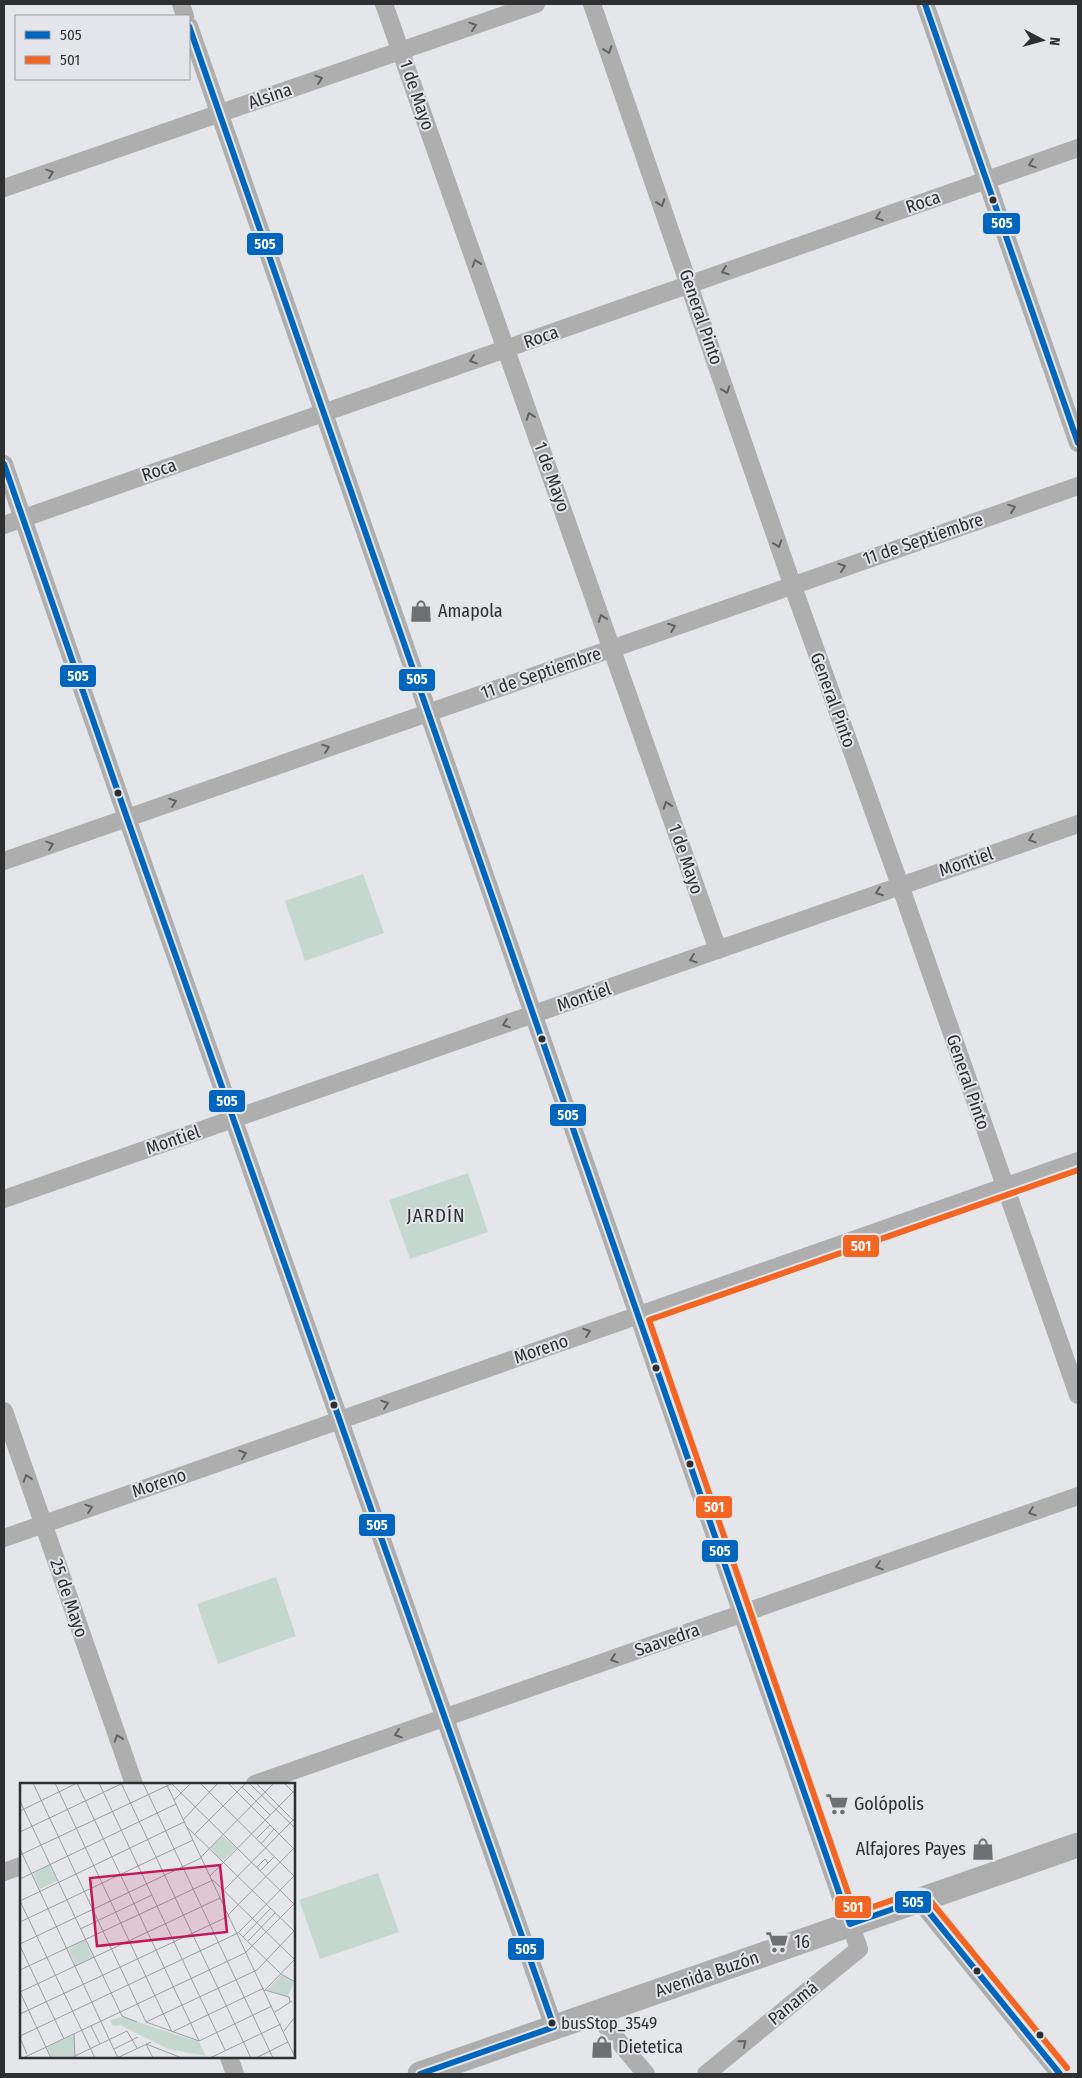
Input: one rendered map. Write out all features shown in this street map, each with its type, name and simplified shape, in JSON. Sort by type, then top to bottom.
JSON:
[{"type":"main road","name":"Avenida Buzón","points":[[420,2074],[1078,1845]]},
{"type":"street","name":"1 de Mayo","points":[[384,4],[613,648],[718,950]]},
{"type":"street","name":"Alsina","points":[[4,188],[536,4]]},
{"type":"street","name":"General Pinto","points":[[592,4],[792,584],[900,885],[1078,1395]]},
{"type":"street","points":[[925,4],[1078,443]]},
{"type":"street","points":[[190,29],[850,1924]]},
{"type":"street","name":"Roca","points":[[4,525],[1078,148]]},
{"type":"street","points":[[4,464],[21,518],[554,2027]]},
{"type":"street","name":"11 de Septiembre","points":[[4,861],[792,584],[1078,486]]},
{"type":"street","name":"Montiel","points":[[4,1199],[1078,824]]},
{"type":"street","name":"Moreno","points":[[4,1538],[1078,1161]]},
{"type":"street","name":"25 de Mayo","points":[[4,1411],[134,1783]]},
{"type":"street","name":"Saavedra","points":[[258,1783],[1078,1496]]},
{"type":"street","points":[[4,1872],[20,1866]]},
{"type":"street","points":[[920,1900],[1060,2074]]},
{"type":"street","name":"Panamá","points":[[706,2074],[859,1949],[850,1924]]},
{"type":"street","points":[[595,2013],[646,2074]]},
{"type":"street","points":[[229,2058],[235,2074]]},
{"type":"green space","points":[[363,874],[384,933],[305,961],[285,901]]},
{"type":"green space","points":[[468,1173],[488,1232],[410,1259],[389,1200]]},
{"type":"green space","points":[[276,1577],[296,1636],[218,1664],[197,1604]]},
{"type":"green space","points":[[378,1873],[399,1932],[320,1959],[299,1900]]},
{"type":"transit line","name":"505","points":[[925,4],[1078,443]]},
{"type":"transit line","name":"505","points":[[190,29],[850,1924],[919,1900],[1060,2074]]},
{"type":"transit line","name":"505","points":[[4,464],[554,2027],[420,2074]]},
{"type":"transit line","name":"501","points":[[1067,2068],[924,1893],[916,1892],[855,1913],[649,1320],[1078,1170]]},
{"type":"place","name":"Amapola","points":[[421,611]]},
{"type":"place","name":"Golópolis","points":[[837,1804]]},
{"type":"place","name":"Alfajores Payes","points":[[983,1849]]},
{"type":"place","name":"16","points":[[777,1942]]},
{"type":"place","name":"busStop_3549","points":[[552,2023]]},
{"type":"place","name":"Dietetica","points":[[602,2047]]},
{"type":"district","name":"JARDÍN","points":[[436,1215]]}]
